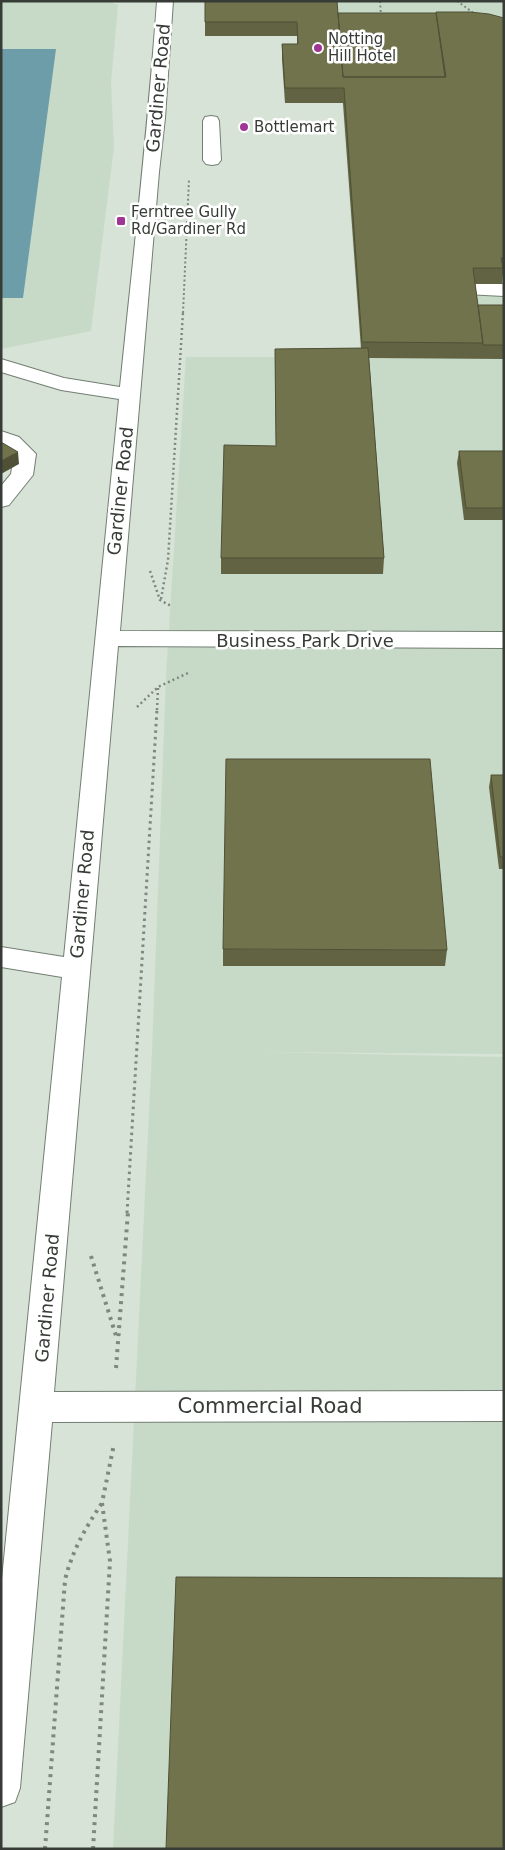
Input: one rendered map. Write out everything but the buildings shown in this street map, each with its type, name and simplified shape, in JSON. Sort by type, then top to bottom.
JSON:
[{"type":"street","name":"Gardiner Road","points":[[1,1788],[106,638],[150,172],[157,118],[165,1]]},
{"type":"street","points":[[211,121],[212,160]]},
{"type":"street","points":[[472,290],[504,290]]},
{"type":"street","points":[[1,365],[61,384],[130,394]]},
{"type":"street","points":[[1,437],[12,441],[25,454],[22,475],[1,500]]},
{"type":"street","name":"Business Park Drive","points":[[106,638],[504,640]]},
{"type":"street","points":[[1,958],[76,969]]},
{"type":"street","name":"Commercial Road","points":[[37,1407],[504,1406]]},
{"type":"path","points":[[380,1],[382,18]]},
{"type":"path","points":[[457,1],[476,15]]},
{"type":"path","points":[[160,600],[168,560],[183,323],[189,174]]},
{"type":"path","points":[[117,1339],[123,1290],[158,687]]},
{"type":"path","points":[[45,1849],[65,1580],[70,1559],[80,1535],[102,1503],[110,1561],[93,1849]]},
{"type":"shaded area","points":[[1,1],[108,1],[118,5],[111,83],[114,147],[91,331],[1,349]]},
{"type":"shaded area","points":[[335,1],[504,1],[504,1054],[263,1052],[504,1057],[504,1849],[113,1849],[152,1051],[166,677],[186,357],[361,357]]},
{"type":"water","points":[[1,49],[56,49],[23,298],[1,298]]},
{"type":"place","name":"Notting Hill Hotel","points":[[318,48]]},
{"type":"place","name":"Bottlemart","points":[[244,127]]},
{"type":"place","name":"Ferntree Gully Rd/Gardiner Rd","points":[[121,221]]}]
